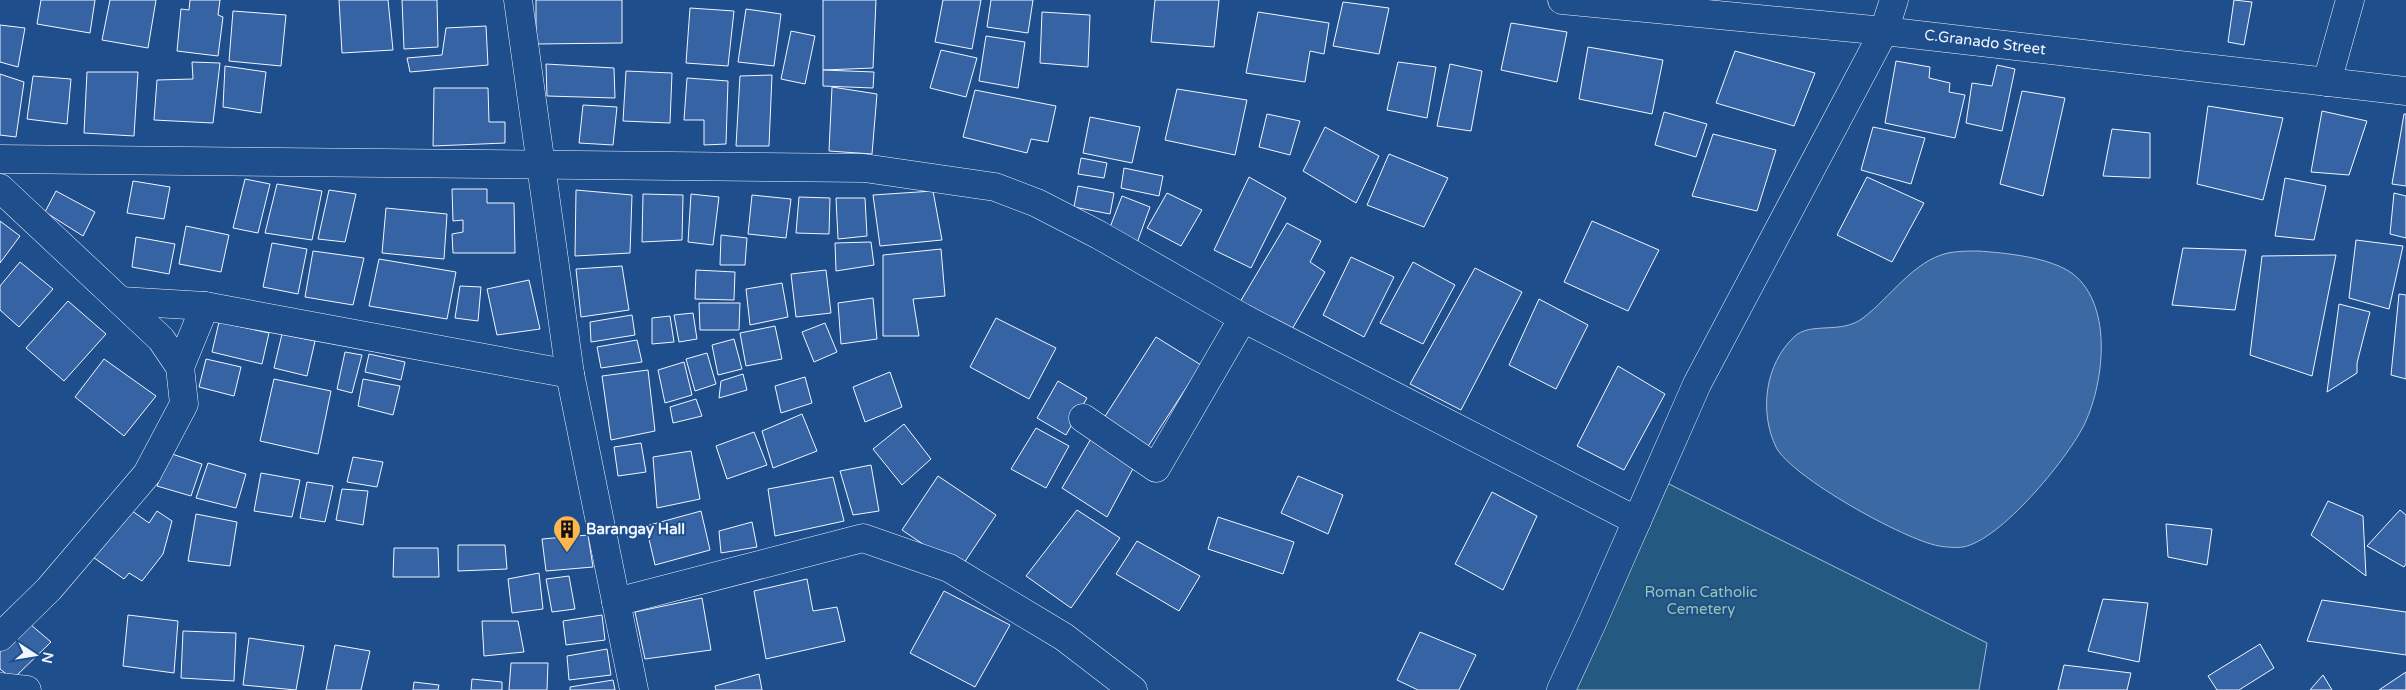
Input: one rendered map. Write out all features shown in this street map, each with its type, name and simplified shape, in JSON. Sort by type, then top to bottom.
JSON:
[{"type":"street","points":[[518,0],[570,374],[634,690]]},
{"type":"street","name":"C.Granado Street","points":[[1562,0],[1884,31],[2406,91]]},
{"type":"street","points":[[1561,690],[1697,384],[1884,31],[1894,0]]},
{"type":"street","points":[[2327,82],[2350,0]]},
{"type":"street","points":[[0,160],[864,168],[995,188],[1037,203],[1099,235],[1243,318],[1637,521]]},
{"type":"street","points":[[0,188],[161,339],[180,367],[184,404],[147,474],[49,589],[0,637]]},
{"type":"street","points":[[121,301],[205,306],[570,374]]},
{"type":"street","points":[[180,367],[205,306]]},
{"type":"street","points":[[1083,418],[1156,468],[1243,318]]},
{"type":"street","points":[[616,602],[863,538],[949,568],[1064,638],[1132,690]]},
{"type":"street","points":[[0,687],[27,690]]},
{"type":"green space","name":"Roman Catholic Cemetery","points":[[1661,480],[1987,643],[1979,690],[1560,690]]},
{"type":"shaded area","points":[[1960,251],[1978,251],[2040,260],[2063,268],[2073,274],[2086,288],[2095,306],[2100,326],[2100,369],[2096,390],[2083,427],[2048,478],[2013,515],[1995,530],[1978,541],[1963,547],[1944,547],[1901,532],[1850,506],[1825,490],[1786,460],[1776,447],[1771,433],[1768,419],[1768,389],[1771,374],[1784,348],[1801,332],[1854,323],[1873,310],[1913,272],[1935,257]]},
{"type":"building","points":[[41,0],[95,0],[90,33],[37,24]]},
{"type":"building","points":[[110,0],[156,0],[148,48],[102,40]]},
{"type":"building","points":[[190,0],[220,0],[218,15],[223,17],[218,56],[177,51],[181,9],[189,10]]},
{"type":"building","points":[[339,0],[388,0],[393,50],[342,53]]},
{"type":"building","points":[[402,0],[437,0],[438,47],[404,49]]},
{"type":"building","points":[[536,0],[622,0],[622,43],[536,44]]},
{"type":"building","points":[[823,0],[876,0],[873,68],[823,70]]},
{"type":"building","points":[[943,0],[981,0],[972,49],[935,42]]},
{"type":"building","points":[[991,0],[1033,0],[1028,33],[987,27]]},
{"type":"building","points":[[1155,0],[1219,0],[1214,47],[1151,42]]},
{"type":"building","points":[[2234,0],[2252,2],[2244,45],[2228,42]]},
{"type":"building","points":[[1343,2],[1389,8],[1379,54],[1333,46]]},
{"type":"building","points":[[690,8],[734,11],[728,66],[686,63]]},
{"type":"building","points":[[746,9],[781,14],[774,66],[738,62]]},
{"type":"building","points":[[233,11],[286,15],[281,66],[229,61]]},
{"type":"building","points":[[1042,12],[1090,15],[1088,67],[1040,63]]},
{"type":"building","points":[[1258,12],[1329,23],[1324,54],[1310,51],[1305,82],[1246,73]]},
{"type":"building","points":[[1511,23],[1567,32],[1557,82],[1501,70]]},
{"type":"building","points":[[0,25],[25,28],[18,67],[0,62]]},
{"type":"building","points":[[486,26],[488,65],[410,72],[407,58],[442,55],[446,28]]},
{"type":"building","points":[[791,31],[815,36],[805,84],[781,79]]},
{"type":"building","points":[[986,36],[1025,42],[1018,88],[979,81]]},
{"type":"building","points":[[1588,47],[1663,60],[1652,114],[1579,99]]},
{"type":"building","points":[[941,50],[977,58],[966,97],[930,88]]},
{"type":"building","points":[[1735,51],[1815,73],[1794,126],[1716,103]]},
{"type":"building","points":[[1896,61],[1930,67],[1929,78],[1950,83],[1949,92],[1965,95],[1955,138],[1885,123]]},
{"type":"building","points":[[192,62],[220,63],[213,123],[154,120],[157,80],[193,79]]},
{"type":"building","points":[[1398,62],[1436,67],[1427,118],[1387,110]]},
{"type":"building","points":[[546,64],[614,68],[615,98],[547,96]]},
{"type":"building","points":[[1450,64],[1482,71],[1471,131],[1437,126]]},
{"type":"building","points":[[1997,65],[2015,69],[2002,131],[1966,123],[1972,83],[1992,86]]},
{"type":"building","points":[[225,66],[266,72],[261,113],[223,107]]},
{"type":"building","points":[[823,70],[874,72],[873,88],[823,86]]},
{"type":"building","points":[[626,71],[672,73],[670,123],[623,121]]},
{"type":"building","points":[[87,72],[138,72],[134,136],[84,133]]},
{"type":"building","points":[[0,74],[24,82],[16,137],[0,135]]},
{"type":"building","points":[[772,75],[769,146],[736,146],[740,76]]},
{"type":"building","points":[[33,76],[71,79],[67,124],[27,119]]},
{"type":"building","points":[[687,78],[728,81],[726,144],[704,145],[704,120],[684,120]]},
{"type":"building","points":[[832,87],[877,94],[872,154],[829,151]]},
{"type":"building","points":[[434,88],[488,88],[489,122],[505,122],[505,143],[433,146]]},
{"type":"building","points":[[1177,89],[1247,100],[1235,155],[1165,140]]},
{"type":"building","points":[[975,90],[1056,106],[1048,142],[1031,139],[1027,153],[963,137]]},
{"type":"building","points":[[2022,91],[2065,98],[2043,196],[2000,184]]},
{"type":"building","points":[[583,105],[617,107],[613,145],[579,143]]},
{"type":"building","points":[[2208,106],[2283,118],[2263,200],[2197,184]]},
{"type":"building","points":[[2322,111],[2367,121],[2349,175],[2311,172]]},
{"type":"building","points":[[1664,112],[1707,124],[1696,157],[1655,145]]},
{"type":"building","points":[[1267,114],[1300,121],[1290,155],[1259,147]]},
{"type":"building","points":[[2404,114],[2406,114],[2406,186],[2392,184]]},
{"type":"building","points":[[1090,117],[1140,127],[1132,163],[1083,153]]},
{"type":"building","points":[[1325,127],[1379,156],[1356,203],[1303,171]]},
{"type":"building","points":[[1873,127],[1925,138],[1911,184],[1861,170]]},
{"type":"building","points":[[2112,129],[2150,133],[2150,178],[2103,176]]},
{"type":"building","points":[[1713,134],[1776,150],[1757,211],[1692,196]]},
{"type":"building","points":[[1389,154],[1448,178],[1424,227],[1367,205]]},
{"type":"building","points":[[1081,158],[1107,163],[1104,178],[1078,174]]},
{"type":"building","points":[[1124,168],[1163,176],[1159,196],[1121,188]]},
{"type":"building","points":[[1249,177],[1286,198],[1251,268],[1214,250]]},
{"type":"building","points":[[1867,177],[1924,203],[1892,262],[1837,235]]},
{"type":"building","points":[[2285,178],[2326,186],[2314,240],[2275,236]]},
{"type":"building","points":[[245,179],[270,184],[258,233],[233,228]]},
{"type":"building","points":[[133,181],[170,187],[164,219],[127,213]]},
{"type":"building","points":[[277,184],[322,191],[312,240],[265,233]]},
{"type":"building","points":[[1078,186],[1114,193],[1110,214],[1074,207]]},
{"type":"building","points":[[452,189],[487,189],[487,203],[514,203],[515,253],[453,253],[452,234],[463,232],[463,220],[453,221]]},
{"type":"building","points":[[329,190],[356,194],[345,242],[318,239]]},
{"type":"building","points":[[576,190],[632,195],[630,253],[575,256]]},
{"type":"building","points":[[56,191],[95,212],[83,236],[45,212]]},
{"type":"building","points":[[933,191],[942,240],[880,246],[873,195]]},
{"type":"building","points":[[1167,193],[1202,210],[1181,246],[1147,228]]},
{"type":"building","points":[[2394,193],[2406,196],[2406,238],[2390,234]]},
{"type":"building","points":[[643,194],[683,195],[682,240],[642,242]]},
{"type":"building","points":[[691,194],[719,197],[713,245],[688,242]]},
{"type":"building","points":[[752,195],[791,199],[786,238],[748,234]]},
{"type":"building","points":[[1122,196],[1150,207],[1137,243],[1109,230]]},
{"type":"building","points":[[799,197],[830,198],[829,234],[796,233]]},
{"type":"building","points":[[836,198],[865,198],[867,236],[838,239]]},
{"type":"building","points":[[386,208],[447,214],[444,259],[382,253]]},
{"type":"building","points":[[0,221],[20,236],[0,263]]},
{"type":"building","points":[[1592,221],[1659,250],[1628,311],[1564,282]]},
{"type":"building","points":[[1287,223],[1321,241],[1310,262],[1325,272],[1291,331],[1240,302]]},
{"type":"building","points":[[186,226],[229,235],[221,272],[179,264]]},
{"type":"building","points":[[721,235],[747,238],[745,265],[720,265]]},
{"type":"building","points":[[136,237],[175,244],[169,274],[132,267]]},
{"type":"building","points":[[2356,240],[2403,246],[2389,309],[2349,298]]},
{"type":"building","points":[[871,242],[874,265],[836,271],[835,243]]},
{"type":"building","points":[[272,243],[307,249],[298,294],[263,287]]},
{"type":"building","points":[[2183,248],[2246,250],[2235,310],[2172,305]]},
{"type":"building","points":[[941,249],[945,296],[913,299],[919,336],[883,336],[883,255]]},
{"type":"building","points":[[313,251],[364,258],[353,305],[305,297]]},
{"type":"building","points":[[2336,255],[2312,376],[2250,355],[2262,256]]},
{"type":"building","points":[[1351,257],[1394,277],[1364,337],[1323,315]]},
{"type":"building","points":[[379,259],[456,272],[447,319],[369,306]]},
{"type":"building","points":[[20,262],[53,289],[19,327],[0,310],[0,286]]},
{"type":"building","points":[[1413,262],[1455,285],[1423,344],[1380,323]]},
{"type":"building","points":[[622,266],[629,310],[581,317],[576,269]]},
{"type":"building","points":[[1475,268],[1522,292],[1461,410],[1410,384]]},
{"type":"building","points":[[696,270],[735,272],[734,300],[695,299]]},
{"type":"building","points":[[826,270],[831,313],[796,317],[791,274]]},
{"type":"building","points":[[529,280],[540,329],[497,335],[487,289]]},
{"type":"building","points":[[782,283],[788,317],[750,325],[746,289]]},
{"type":"building","points":[[460,286],[481,287],[478,321],[455,318]]},
{"type":"building","points":[[2399,294],[2406,295],[2406,379],[2391,375]]},
{"type":"building","points":[[873,298],[877,339],[841,344],[838,303]]},
{"type":"building","points":[[1539,299],[1588,325],[1556,389],[1509,365]]},
{"type":"building","points":[[68,301],[106,334],[64,381],[26,348]]},
{"type":"building","points":[[699,303],[740,303],[739,330],[700,330]]},
{"type":"building","points":[[2339,304],[2370,312],[2357,363],[2357,373],[2327,392]]},
{"type":"building","points":[[693,313],[697,339],[679,342],[674,315]]},
{"type":"building","points":[[632,315],[635,335],[591,342],[590,322]]},
{"type":"building","points":[[670,316],[674,342],[652,344],[652,318]]},
{"type":"building","points":[[996,318],[1056,348],[1029,399],[970,367]]},
{"type":"building","points":[[219,322],[269,333],[262,364],[212,352]]},
{"type":"building","points":[[825,323],[837,352],[814,362],[802,332]]},
{"type":"building","points":[[775,326],[782,359],[746,366],[740,333]]},
{"type":"building","points":[[282,334],[315,341],[307,376],[274,368]]},
{"type":"building","points":[[1156,337],[1201,365],[1145,451],[1102,421]]},
{"type":"building","points":[[734,339],[742,369],[718,375],[712,345]]},
{"type":"building","points":[[637,340],[642,362],[601,368],[597,347]]},
{"type":"building","points":[[345,352],[362,355],[352,393],[337,389]]},
{"type":"building","points":[[707,353],[716,384],[695,391],[686,359]]},
{"type":"building","points":[[369,354],[405,362],[401,380],[365,372]]},
{"type":"building","points":[[104,359],[156,396],[124,436],[75,397]]},
{"type":"building","points":[[206,359],[241,367],[234,396],[199,387]]},
{"type":"building","points":[[684,362],[692,395],[665,403],[658,370]]},
{"type":"building","points":[[1618,366],[1665,394],[1624,470],[1577,446]]},
{"type":"building","points":[[648,370],[655,431],[611,440],[602,376]]},
{"type":"building","points":[[890,372],[902,407],[865,422],[853,387]]},
{"type":"building","points":[[743,374],[747,390],[719,398],[721,381]]},
{"type":"building","points":[[805,377],[812,403],[781,413],[775,386]]},
{"type":"building","points":[[274,379],[331,391],[318,454],[260,441]]},
{"type":"building","points":[[363,379],[400,386],[393,415],[358,406]]},
{"type":"building","points":[[1058,381],[1087,398],[1066,435],[1037,418]]},
{"type":"building","points":[[696,399],[702,416],[673,423],[670,407]]},
{"type":"building","points":[[802,414],[817,451],[773,468],[762,431]]},
{"type":"building","points":[[904,424],[931,459],[902,485],[873,449]]},
{"type":"building","points":[[1036,428],[1069,446],[1046,488],[1011,469]]},
{"type":"building","points":[[754,432],[767,465],[727,479],[716,446]]},
{"type":"building","points":[[1092,437],[1136,463],[1107,517],[1062,488]]},
{"type":"building","points":[[641,443],[646,472],[618,476],[614,447]]},
{"type":"building","points":[[691,451],[700,499],[657,508],[653,457]]},
{"type":"building","points":[[169,453],[202,464],[191,496],[157,486]]},
{"type":"building","points":[[353,457],[383,462],[377,487],[347,482]]},
{"type":"building","points":[[208,463],[246,474],[236,508],[196,498]]},
{"type":"building","points":[[871,465],[879,511],[853,515],[840,471]]},
{"type":"building","points":[[261,473],[300,480],[292,517],[254,511]]},
{"type":"building","points":[[938,476],[996,515],[960,569],[902,530]]},
{"type":"building","points":[[1298,476],[1343,495],[1328,534],[1281,513]]},
{"type":"building","points":[[833,477],[844,521],[775,536],[768,489]]},
{"type":"building","points":[[307,482],[333,486],[325,522],[300,518]]},
{"type":"building","points":[[342,489],[368,491],[363,525],[336,520]]},
{"type":"building","points":[[1492,492],[1537,516],[1503,590],[1455,564]]},
{"type":"building","points":[[2328,501],[2363,516],[2366,576],[2311,535]]},
{"type":"building","points":[[128,508],[149,523],[157,511],[172,521],[163,554],[142,581],[129,573],[124,579],[90,555]]},
{"type":"building","points":[[1077,510],[1120,538],[1071,608],[1026,576]]},
{"type":"building","points":[[2400,510],[2406,515],[2406,564],[2404,567],[2367,546]]},
{"type":"building","points":[[701,511],[710,550],[655,565],[646,526]]},
{"type":"building","points":[[196,514],[237,522],[230,566],[188,561]]},
{"type":"building","points":[[1218,517],[1294,542],[1283,574],[1208,549]]},
{"type":"building","points":[[752,522],[757,547],[721,553],[719,531]]},
{"type":"building","points":[[2166,524],[2212,529],[2207,565],[2168,557]]},
{"type":"building","name":"Barangay Hall","points":[[588,535],[593,567],[546,571],[542,539]]},
{"type":"building","points":[[1137,541],[1200,576],[1179,611],[1116,574]]},
{"type":"building","points":[[458,545],[505,545],[507,569],[458,571]]},
{"type":"building","points":[[394,548],[438,548],[439,577],[393,577]]},
{"type":"building","points":[[539,573],[543,609],[512,613],[508,579]]},
{"type":"building","points":[[569,576],[575,609],[552,612],[546,579]]},
{"type":"building","points":[[807,579],[813,611],[837,607],[845,641],[766,659],[754,591]]},
{"type":"building","points":[[944,591],[1010,625],[975,687],[910,653]]},
{"type":"building","points":[[702,598],[711,650],[645,659],[635,612]]},
{"type":"building","points":[[2103,599],[2148,603],[2139,662],[2088,651]]},
{"type":"building","points":[[2322,600],[2406,612],[2406,655],[2307,641]]},
{"type":"building","points":[[128,615],[178,621],[174,673],[123,666]]},
{"type":"building","points":[[602,615],[605,640],[566,645],[563,621]]},
{"type":"building","points":[[24,619],[51,642],[13,679],[0,669],[0,642]]},
{"type":"building","points":[[482,621],[518,621],[524,652],[484,656]]},
{"type":"building","points":[[183,631],[236,633],[234,681],[181,678]]},
{"type":"building","points":[[1420,632],[1476,655],[1459,690],[1418,690],[1397,680]]},
{"type":"building","points":[[249,638],[304,646],[296,690],[243,685]]},
{"type":"building","points":[[2260,644],[2274,668],[2239,690],[2217,690],[2208,676]]},
{"type":"building","points":[[335,645],[370,651],[361,690],[326,690]]},
{"type":"building","points":[[607,649],[611,675],[569,680],[567,656]]},
{"type":"building","points":[[511,663],[548,663],[547,690],[509,690]]},
{"type":"building","points":[[2064,665],[2131,673],[2127,690],[2058,690]]},
{"type":"building","points":[[2406,672],[2406,690],[2379,690]]},
{"type":"building","points":[[759,674],[762,690],[716,690],[715,686]]},
{"type":"building","points":[[2323,675],[2332,690],[2310,690]]},
{"type":"building","points":[[472,679],[502,682],[502,690],[471,690]]},
{"type":"building","points":[[613,680],[615,690],[570,690],[570,687]]},
{"type":"building","points":[[414,682],[439,685],[438,690],[413,690]]},
{"type":"place","name":"Barangay Hall","points":[[567,553]]}]
